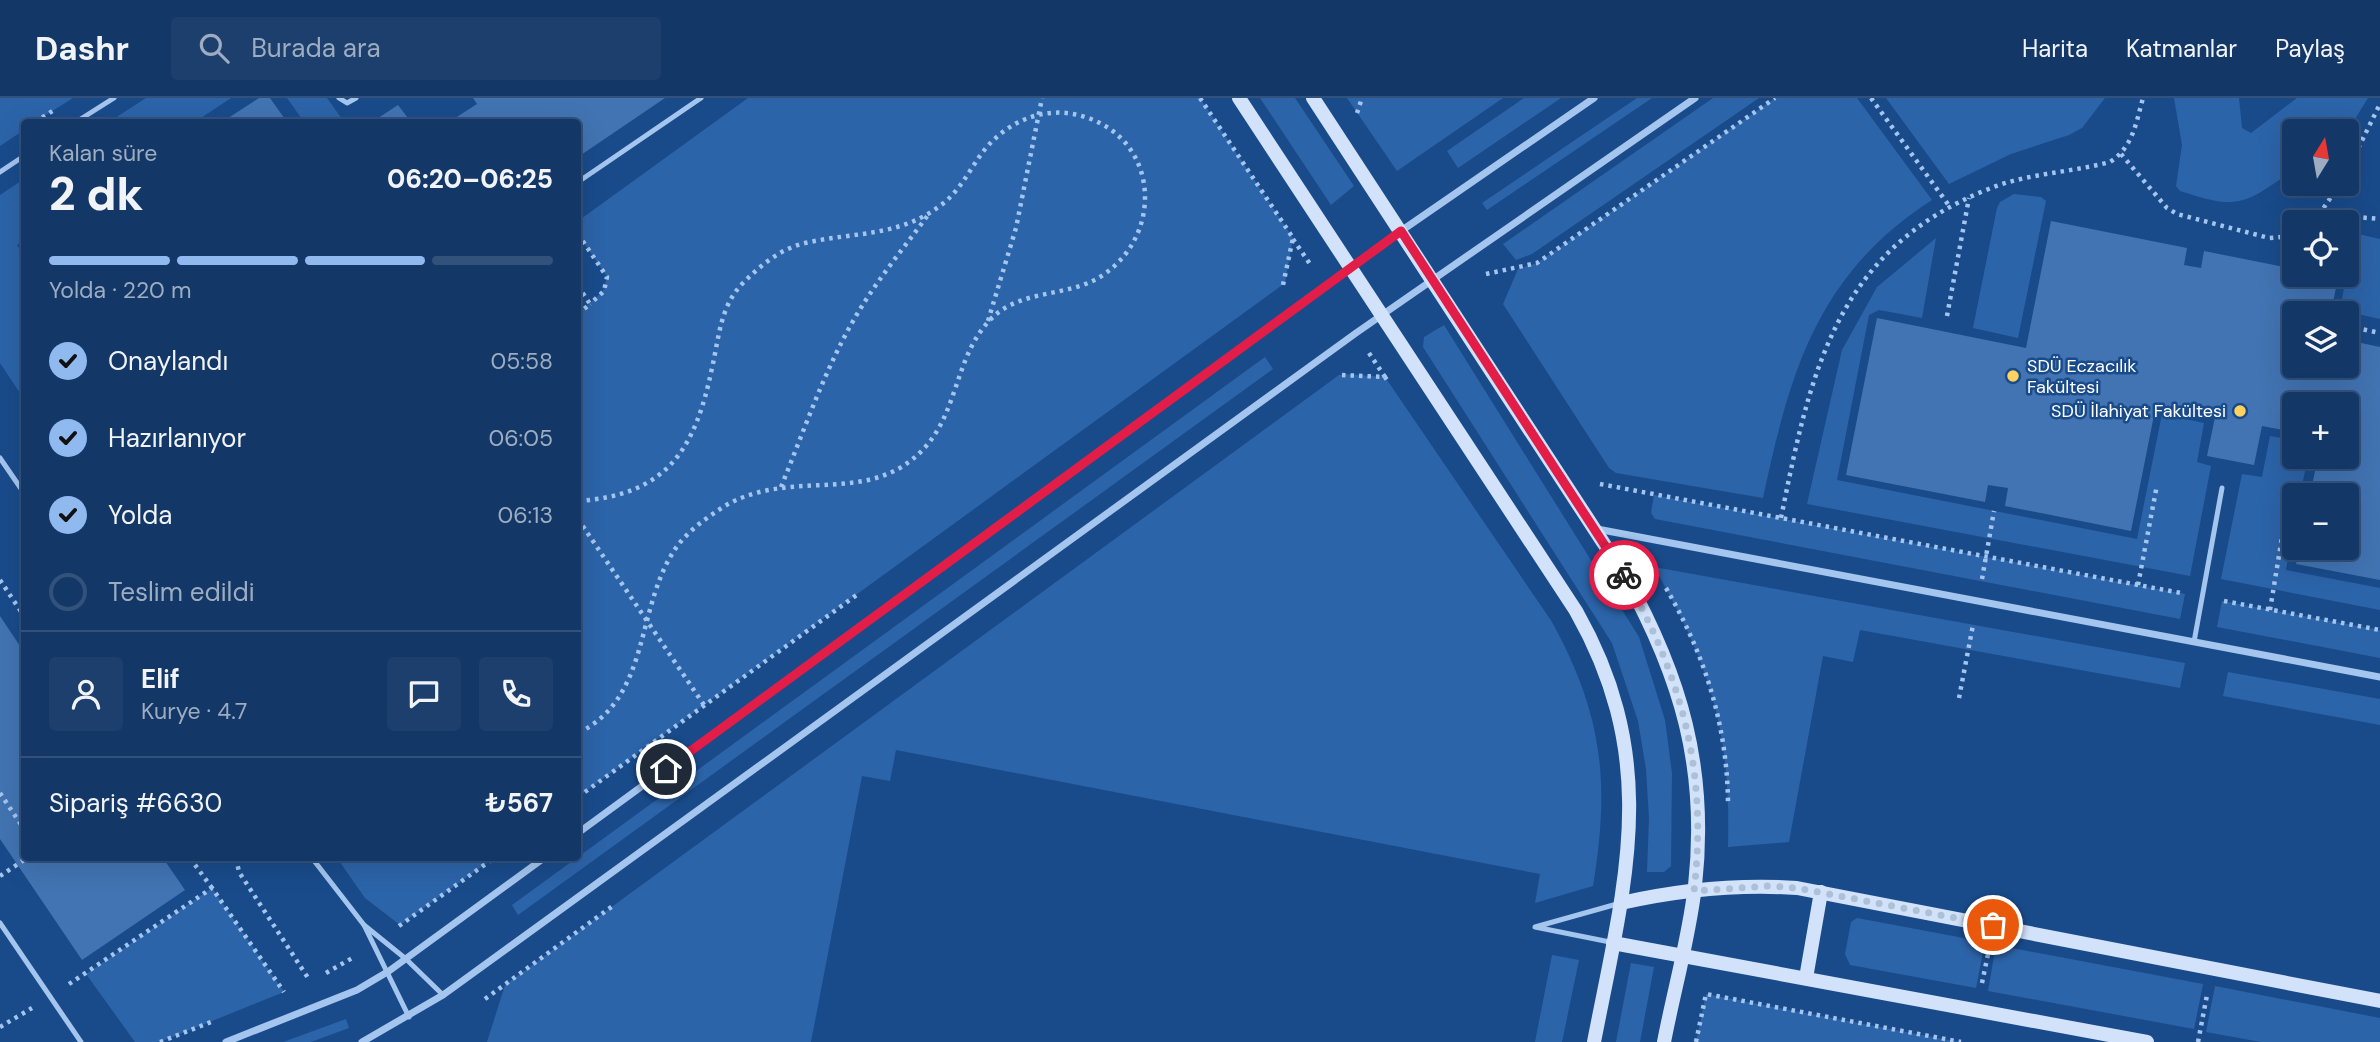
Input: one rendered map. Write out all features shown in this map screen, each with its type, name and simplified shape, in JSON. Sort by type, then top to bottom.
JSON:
[{"type":"street","points":[[1239,98],[1576,611],[1596,650],[1614,702],[1628,765],[1630,840],[1614,943],[1594,1042]]},
{"type":"street","points":[[1313,98],[1595,528],[1654,628],[1681,705],[1697,805],[1694,891],[1664,1042]]},
{"type":"street","points":[[581,831],[1401,231],[1594,98]]},
{"type":"street","points":[[362,1042],[443,995],[1382,314],[1695,98]]},
{"type":"street","points":[[1595,528],[2380,677]]},
{"type":"street","points":[[226,1042],[334,1002],[388,971],[540,861]]},
{"type":"street","points":[[1621,903],[1694,891],[1769,886],[1821,892],[2380,1001]]},
{"type":"street","points":[[1806,978],[1821,892]]},
{"type":"street","points":[[1614,943],[2141,1041]]},
{"type":"lane","points":[[81,119],[114,98]]},
{"type":"lane","points":[[339,98],[347,103],[356,98]]},
{"type":"lane","points":[[581,179],[701,98]]},
{"type":"lane","points":[[0,173],[21,158]]},
{"type":"lane","points":[[0,458],[21,489]]},
{"type":"lane","points":[[2194,642],[2222,488]]},
{"type":"lane","points":[[314,861],[364,925],[409,1017]]},
{"type":"lane","points":[[1614,943],[1535,927],[1621,903]]},
{"type":"lane","points":[[0,923],[81,1042]]},
{"type":"lane","points":[[364,925],[406,959],[443,995]]},
{"type":"path","points":[[988,322],[1016,228],[1042,98]]},
{"type":"path","points":[[1200,98],[1293,238],[1285,283],[1280,290]]},
{"type":"path","points":[[1357,113],[1362,98]]},
{"type":"path","points":[[1478,276],[1537,263],[1775,98]]},
{"type":"path","points":[[1871,98],[1950,207]]},
{"type":"path","points":[[1780,518],[1809,390],[1848,304],[1867,275],[1915,229],[1950,207],[2030,176],[2097,165],[2121,154],[2129,143],[2143,98]]},
{"type":"path","points":[[2359,147],[2380,104]]},
{"type":"path","points":[[581,501],[611,497],[636,489],[656,477],[688,445],[703,404],[719,325],[738,288],[768,259],[804,243],[884,232],[930,212],[943,204],[958,188],[984,150],[1004,130],[1039,115],[1059,112],[1087,117],[1113,131],[1132,153],[1144,180],[1146,210],[1138,238],[1121,262],[1098,279],[1030,296],[1004,308],[988,322],[974,343],[950,408],[930,441],[898,468],[858,483],[781,487],[731,502],[687,534],[673,551],[660,576],[638,662],[619,699],[590,728],[581,732]]},
{"type":"path","points":[[2121,154],[2167,208],[2177,214],[2269,238],[2282,237]]},
{"type":"path","points":[[1947,316],[1969,198]]},
{"type":"path","points":[[781,487],[823,382],[862,306],[930,212]]},
{"type":"path","points":[[2359,217],[2380,219]]},
{"type":"path","points":[[581,238],[607,277],[604,291],[581,312]]},
{"type":"path","points":[[581,290],[590,304]]},
{"type":"path","points":[[2359,329],[2380,333]]},
{"type":"path","points":[[1339,376],[1385,377],[1393,388]]},
{"type":"path","points":[[1600,484],[2380,630]]},
{"type":"path","points":[[2138,585],[2157,485]]},
{"type":"path","points":[[581,523],[704,705]]},
{"type":"path","points":[[2270,610],[2282,537]]},
{"type":"path","points":[[0,580],[21,612]]},
{"type":"path","points":[[581,795],[862,591]]},
{"type":"path","points":[[0,793],[21,824]]},
{"type":"path","points":[[0,877],[22,861]]},
{"type":"path","points":[[192,861],[284,992]]},
{"type":"path","points":[[237,861],[239,873],[310,981]]},
{"type":"path","points":[[381,939],[490,861]]},
{"type":"path","points":[[0,1027],[50,997],[212,888]]},
{"type":"path","points":[[505,985],[618,902]]},
{"type":"path","points":[[1978,1010],[1993,925]]},
{"type":"path","points":[[302,985],[374,944]]},
{"type":"path","points":[[2198,1042],[2212,969]]},
{"type":"path","points":[[272,997],[294,988]]},
{"type":"path","points":[[1696,1042],[1706,994],[1961,1042]]},
{"type":"path","points":[[160,1042],[222,1017]]},
{"type":"shaded area","points":[[0,98],[73,98],[40,119],[21,119],[21,132],[0,146]]},
{"type":"shaded area","points":[[146,98],[231,98],[200,119],[114,119]]},
{"type":"shaded area","points":[[287,98],[327,98],[342,119],[302,119]]},
{"type":"shaded area","points":[[748,98],[1200,98],[1293,238],[1285,283],[581,795],[581,311],[603,291],[607,277],[581,238],[581,219]]},
{"type":"shaded area","points":[[1260,98],[1295,98],[1354,186],[1331,205]]},
{"type":"shaded area","points":[[1347,98],[1503,98],[1397,171]]},
{"type":"shaded area","points":[[1524,98],[1561,98],[1458,168],[1447,151]]},
{"type":"shaded area","points":[[1637,98],[1652,98],[1487,210],[1482,203]]},
{"type":"shaded area","points":[[1713,98],[1759,98],[1532,254],[1516,260],[1503,244]]},
{"type":"shaded area","points":[[1775,98],[1857,98],[1932,200],[1893,229],[1861,260],[1835,294],[1814,330],[1785,409],[1763,498],[1616,473],[1609,468],[1503,304],[1518,269],[1537,263]]},
{"type":"shaded area","points":[[1886,98],[2105,98],[2082,128],[2069,135],[2011,154],[1949,184]]},
{"type":"shaded area","points":[[2174,98],[2239,98],[2242,128],[2251,133],[2297,98],[2368,98],[2355,119],[2282,119],[2282,178],[2241,201],[2216,201],[2180,191],[2176,186],[2182,145]]},
{"type":"shaded area","points":[[21,181],[21,242],[17,245],[21,252],[21,394],[0,363],[0,195]]},
{"type":"shaded area","points":[[2014,194],[2041,197],[2046,201],[2018,338],[1973,328],[1997,208],[2000,202]]},
{"type":"shaded area","points":[[2359,234],[2380,239],[2380,319],[2359,314],[2359,301],[2342,301],[2344,287],[2359,287]]},
{"type":"shaded area","points":[[1936,238],[1922,318],[1879,310],[1869,315],[1837,480],[2137,539],[2162,414],[2204,423],[2197,462],[2211,466],[2190,576],[1807,504],[1842,350],[1877,287]]},
{"type":"shaded area","points":[[1444,325],[1639,637],[1665,720],[1672,773],[1671,866],[1664,872],[1647,872],[1649,818],[1646,769],[1638,721],[1612,643],[1423,347],[1424,337]]},
{"type":"shaded area","points":[[1265,357],[1273,369],[518,915],[512,905],[572,861],[581,861],[581,855]]},
{"type":"shaded area","points":[[1339,375],[1385,377],[1552,622],[1569,656],[1592,719],[1598,750],[1601,814],[1593,886],[1535,903],[1540,874],[896,750],[890,781],[862,776],[811,1042],[487,1042],[505,985]]},
{"type":"shaded area","points":[[2270,436],[2282,438],[2282,469],[2305,469],[2303,483],[2282,483],[2282,560],[2288,560],[2286,570],[2380,588],[2380,610],[2221,579],[2242,474],[2262,477]]},
{"type":"shaded area","points":[[1654,495],[2185,594],[2180,619],[1655,519],[1651,513]]},
{"type":"shaded area","points":[[1654,567],[2185,663],[2180,688],[1860,630],[1853,662],[1823,656],[1789,842],[1728,847],[1726,768],[1714,701],[1690,637]]},
{"type":"shaded area","points":[[2222,601],[2380,630],[2380,658],[2217,627]]},
{"type":"shaded area","points":[[2228,672],[2380,699],[2380,725],[2223,696]]},
{"type":"shaded area","points":[[339,861],[490,861],[400,925],[365,898]]},
{"type":"shaded area","points":[[212,888],[284,992],[160,1042],[135,1042],[86,974]]},
{"type":"shaded area","points":[[1857,918],[1985,942],[1976,988],[1850,965],[1845,954],[1851,922]]},
{"type":"shaded area","points":[[1996,945],[2203,984],[2194,1029],[1988,991]]},
{"type":"shaded area","points":[[1552,955],[1579,960],[1562,1042],[1535,1042]]},
{"type":"shaded area","points":[[1631,963],[1654,967],[1640,1042],[1616,1042]]},
{"type":"shaded area","points":[[2215,986],[2380,1018],[2380,1042],[2261,1042],[2206,1032]]},
{"type":"shaded area","points":[[1706,994],[1943,1039],[1961,1042],[1696,1042]]},
{"type":"shaded area","points":[[346,1019],[349,1028],[311,1042],[283,1042]]},
{"type":"building","points":[[259,98],[270,98],[285,119],[227,119]]},
{"type":"building","points":[[473,98],[665,98],[581,155],[581,119],[454,119],[477,104]]},
{"type":"building","points":[[398,105],[409,119],[377,119]]},
{"type":"building","name":"SDÜ Eczacılık Fakültesi","points":[[2051,221],[2187,248],[2184,265],[2201,268],[2204,251],[2282,267],[2282,287],[2336,287],[2333,301],[2282,301],[2282,378],[2359,378],[2359,343],[2380,347],[2380,580],[2296,564],[2297,560],[2359,560],[2359,483],[2313,483],[2315,469],[2359,469],[2359,392],[2282,392],[2282,430],[2262,426],[2254,465],[2207,456],[2215,417],[2156,405],[2131,531],[2005,506],[2008,488],[1988,485],[1985,502],[1846,475],[1877,318],[2026,348]]},
{"type":"building","points":[[0,616],[21,648],[21,861],[165,861],[185,890],[82,960],[0,839]]},
{"type":"way so far","points":[[1624,575],[1654,628],[1666,657],[1687,730],[1697,805],[1694,891],[1726,887],[1797,888],[1993,925]]},
{"type":"place","name":"SDÜ Eczacılık Fakültesi","points":[[2013,376]]},
{"type":"place","name":"SDÜ İlahiyat Fakültesi","points":[[2240,411]]},
{"type":"route","points":[[666,769],[1401,231],[1624,575]]}]
